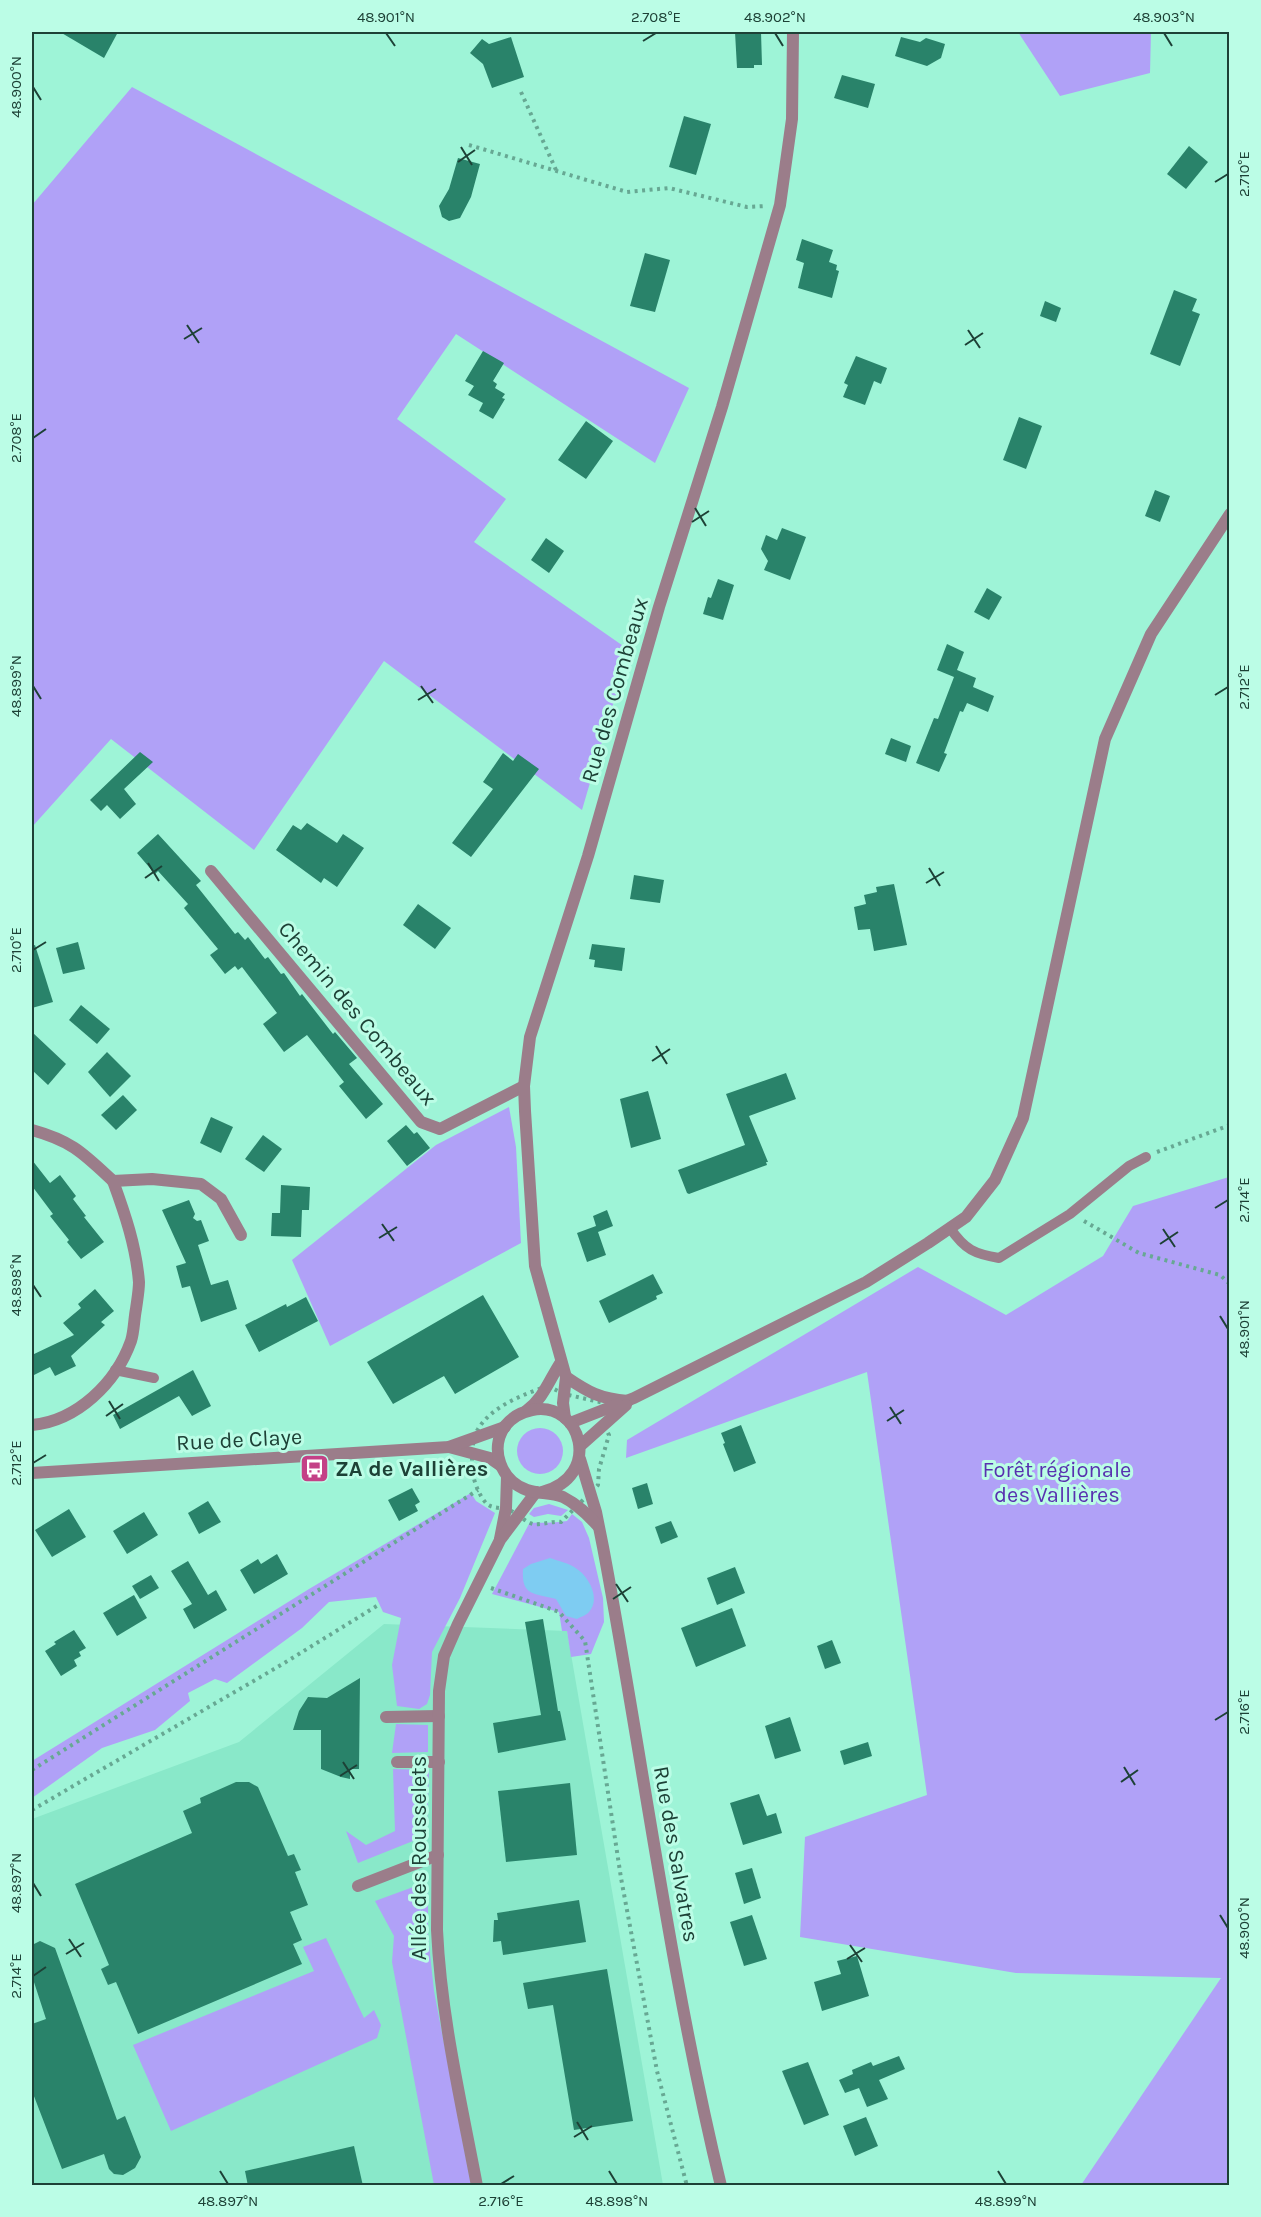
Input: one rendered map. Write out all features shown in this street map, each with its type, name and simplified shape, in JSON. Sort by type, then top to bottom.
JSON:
[{"type":"street","name":"Rue des Combeaux","points":[[567,1420],[564,1394],[566,1377],[535,1266],[524,1086],[530,1037],[588,855],[659,607],[722,407],[780,205],[792,119],[793,32]]},
{"type":"street","points":[[567,1420],[603,1411],[631,1400],[866,1282],[966,1217],[995,1180],[1023,1118],[1106,739],[1151,634],[1230,514]]},
{"type":"street","name":"Chemin des Combeaux","points":[[211,871],[421,1122],[440,1129],[524,1086]]},
{"type":"street","points":[[32,1130],[56,1137],[81,1150],[113,1181],[131,1231],[139,1285],[131,1340],[116,1370],[94,1397],[71,1413],[42,1424],[32,1425]]},
{"type":"street","points":[[113,1181],[152,1179],[201,1184],[221,1199],[241,1234]]},
{"type":"street","points":[[561,1362],[537,1403],[514,1417],[505,1427],[499,1438],[497,1452],[500,1465],[507,1477],[517,1486],[529,1491],[560,1496],[578,1506],[598,1527]]},
{"type":"street","points":[[566,1377],[594,1395],[608,1399],[631,1400]]},
{"type":"street","points":[[580,1446],[631,1400]]},
{"type":"street","points":[[526,1411],[546,1410],[567,1420],[577,1433],[580,1446],[580,1459],[575,1471],[566,1482],[555,1489],[539,1492]]},
{"type":"street","name":"Rue de Claye","points":[[32,1473],[448,1447],[505,1427]]},
{"type":"street","name":"Rue de Claye","points":[[448,1447],[490,1458],[500,1465]]},
{"type":"street","name":"Rue des Salvatres","points":[[580,1459],[598,1527],[610,1587],[680,1997],[721,2186]]},
{"type":"street","name":"Allée des Rousselets","points":[[500,1540],[506,1508],[507,1477]]},
{"type":"street","name":"Allée des Rousselets","points":[[477,2186],[450,2045],[439,1967],[439,1691],[444,1656],[500,1540],[539,1492]]},
{"type":"street","points":[[386,1717],[439,1716]]},
{"type":"street","points":[[397,1762],[439,1762]]},
{"type":"street","points":[[358,1886],[438,1855]]},
{"type":"lane","points":[[950,1228],[955,1236],[975,1254],[999,1258],[1070,1214],[1129,1166],[1146,1157]]},
{"type":"lane","points":[[116,1370],[154,1378]]},
{"type":"path","points":[[521,92],[556,170]]},
{"type":"path","points":[[470,145],[627,192],[669,188],[747,207],[780,205]]},
{"type":"path","points":[[1146,1157],[1230,1125]]},
{"type":"path","points":[[1070,1214],[1139,1253],[1220,1275],[1230,1284]]},
{"type":"path","points":[[548,1386],[564,1394],[604,1403],[603,1424],[609,1435],[599,1469],[598,1485],[561,1522],[550,1521],[535,1524],[506,1508],[494,1508],[488,1504],[478,1490],[472,1470],[472,1454],[477,1430],[494,1412],[528,1392],[548,1386]]},
{"type":"path","points":[[32,1770],[478,1490]]},
{"type":"path","points":[[479,1584],[559,1612],[585,1641],[621,1878],[657,2071],[687,2186]]},
{"type":"path","points":[[32,1810],[381,1604]]},
{"type":"shaded area","points":[[384,1624],[567,1631],[663,2185],[32,2186],[32,1819],[239,1742]]},
{"type":"green space","points":[[1018,32],[1151,32],[1150,73],[1060,96]]},
{"type":"green space","points":[[132,87],[689,388],[655,463],[456,334],[397,419],[506,499],[474,542],[629,650],[582,810],[384,661],[254,850],[111,739],[32,827],[32,205]]},
{"type":"green space","points":[[509,1107],[516,1147],[521,1243],[330,1346],[292,1260],[436,1145]]},
{"type":"green space","name":"Forêt régionale des Vallières","points":[[1229,1177],[1229,2185],[1081,2185],[1221,1978],[1016,1973],[800,1937],[805,1837],[927,1795],[867,1372],[626,1458],[627,1440],[918,1267],[1006,1315],[1103,1256],[1133,1206]]},
{"type":"green space","points":[[545,1428],[557,1434],[562,1442],[562,1460],[557,1468],[549,1473],[535,1474],[527,1471],[520,1464],[517,1446],[520,1438],[527,1431]]},
{"type":"green space","points":[[471,1493],[476,1501],[495,1513],[460,1598],[432,1652],[430,1695],[427,1704],[419,1709],[397,1706],[392,1665],[401,1618],[383,1612],[376,1597],[329,1602],[302,1628],[227,1683],[215,1679],[188,1693],[190,1701],[155,1730],[102,1748],[32,1798],[32,1761],[309,1589]]},
{"type":"green space","points":[[549,1504],[568,1510],[561,1516],[548,1514],[534,1517],[529,1514],[534,1508]]},
{"type":"green space","points":[[572,1514],[582,1522],[589,1538],[603,1598],[604,1622],[591,1654],[571,1657],[567,1631],[562,1631],[559,1612],[492,1594],[530,1522],[567,1521]]},
{"type":"green space","points":[[396,1724],[428,1725],[428,1752],[392,1753]]},
{"type":"green space","points":[[393,1769],[429,1770],[427,1828],[418,1839],[358,1863],[346,1831],[366,1845],[395,1831]]},
{"type":"green space","points":[[416,1886],[421,1887],[428,1894],[428,1935],[434,1991],[471,2185],[434,2185],[392,1962],[394,1936],[375,1901]]},
{"type":"green space","points":[[326,1938],[364,2018],[374,2010],[381,2025],[377,2038],[171,2131],[133,2045],[314,1971],[303,1947]]},
{"type":"water","points":[[550,1558],[574,1567],[586,1577],[594,1595],[592,1607],[587,1614],[577,1619],[566,1616],[556,1599],[531,1592],[524,1585],[523,1569]]},
{"type":"building","points":[[60,32],[118,32],[104,58]]},
{"type":"building","points":[[735,32],[761,32],[762,65],[754,65],[754,68],[737,68]]},
{"type":"building","points":[[511,37],[524,77],[492,88],[483,64],[470,53],[482,39],[489,44]]},
{"type":"building","points":[[901,37],[920,42],[926,38],[945,44],[941,58],[927,66],[895,56]]},
{"type":"building","points":[[842,75],[875,84],[868,108],[834,98]]},
{"type":"building","points":[[684,116],[711,124],[696,175],[669,167]]},
{"type":"building","points":[[1189,146],[1208,162],[1186,189],[1167,174]]},
{"type":"building","points":[[458,158],[480,164],[471,197],[460,218],[449,221],[442,217],[439,206],[449,189]]},
{"type":"building","points":[[802,239],[833,250],[829,262],[837,265],[836,270],[839,271],[832,298],[798,288],[804,263],[796,260]]},
{"type":"building","points":[[645,253],[670,260],[655,312],[630,306]]},
{"type":"building","points":[[1174,290],[1197,299],[1192,311],[1200,314],[1180,366],[1150,354]]},
{"type":"building","points":[[1045,301],[1061,308],[1056,322],[1040,316]]},
{"type":"building","points":[[483,351],[504,363],[493,381],[497,384],[495,388],[505,394],[502,398],[505,399],[493,419],[479,411],[483,403],[468,395],[474,386],[465,381]]},
{"type":"building","points":[[856,356],[887,368],[881,384],[874,381],[865,405],[843,397],[848,385],[844,383]]},
{"type":"building","points":[[1019,417],[1042,426],[1026,469],[1003,460]]},
{"type":"building","points":[[586,421],[613,441],[586,479],[558,460]]},
{"type":"building","points":[[1155,490],[1170,496],[1160,522],[1145,516]]},
{"type":"building","points":[[782,528],[806,537],[790,580],[764,570],[768,561],[761,549],[766,535],[777,540]]},
{"type":"building","points":[[546,538],[564,551],[549,573],[531,560]]},
{"type":"building","points":[[718,579],[734,585],[723,620],[703,614],[708,597],[711,598]]},
{"type":"building","points":[[987,588],[1002,597],[989,620],[974,612]]},
{"type":"building","points":[[947,644],[964,652],[957,670],[976,678],[973,687],[994,696],[988,712],[967,703],[963,712],[960,711],[939,772],[916,763],[934,718],[938,719],[954,677],[937,670]]},
{"type":"building","points":[[891,738],[911,746],[906,762],[885,754]]},
{"type":"building","points":[[140,752],[153,762],[124,789],[136,804],[120,819],[107,805],[101,811],[90,800]]},
{"type":"building","points":[[503,753],[513,761],[518,754],[539,769],[471,857],[452,843],[493,789],[483,782]]},
{"type":"building","points":[[307,823],[337,843],[343,834],[364,848],[337,887],[324,878],[321,883],[276,850],[293,825],[301,830]]},
{"type":"building","points":[[158,834],[201,881],[196,885],[235,934],[238,932],[245,940],[248,937],[265,959],[268,957],[281,974],[284,973],[300,996],[302,994],[333,1034],[335,1032],[357,1058],[349,1064],[383,1104],[366,1119],[339,1086],[344,1082],[307,1035],[284,1052],[263,1024],[277,1013],[242,967],[238,970],[235,966],[225,974],[210,955],[218,949],[184,908],[188,904],[158,871],[155,874],[137,853]]},
{"type":"building","points":[[634,875],[664,880],[660,903],[630,899]]},
{"type":"building","points":[[894,884],[907,945],[874,951],[870,929],[858,930],[854,907],[866,904],[864,895],[877,892],[876,887]]},
{"type":"building","points":[[418,904],[451,928],[435,949],[403,925]]},
{"type":"building","points":[[78,942],[85,969],[63,974],[56,948]]},
{"type":"building","points":[[592,944],[625,948],[622,971],[594,967],[595,960],[589,959]]},
{"type":"building","points":[[35,945],[53,1002],[32,1008],[32,946]]},
{"type":"building","points":[[81,1005],[110,1029],[97,1044],[69,1020]]},
{"type":"building","points":[[32,1032],[66,1064],[48,1085],[32,1070]]},
{"type":"building","points":[[107,1052],[131,1076],[110,1097],[88,1072]]},
{"type":"building","points":[[786,1073],[796,1099],[749,1116],[768,1162],[766,1162],[767,1165],[687,1193],[678,1170],[745,1145],[726,1094]]},
{"type":"building","points":[[648,1091],[661,1139],[631,1148],[620,1099]]},
{"type":"building","points":[[123,1095],[137,1110],[116,1130],[101,1115]]},
{"type":"building","points":[[211,1117],[233,1127],[221,1153],[200,1143]]},
{"type":"building","points":[[406,1125],[414,1134],[417,1132],[430,1148],[407,1166],[387,1141]]},
{"type":"building","points":[[263,1135],[282,1149],[264,1172],[245,1159]]},
{"type":"building","points":[[32,1160],[50,1183],[60,1175],[76,1196],[73,1199],[86,1216],[84,1217],[104,1242],[81,1259],[67,1242],[69,1240],[50,1216],[53,1214],[32,1186]]},
{"type":"building","points":[[281,1185],[310,1187],[309,1210],[302,1210],[301,1237],[271,1236],[272,1213],[280,1213]]},
{"type":"building","points":[[189,1200],[195,1214],[193,1218],[197,1221],[201,1220],[209,1241],[198,1245],[211,1285],[228,1280],[237,1309],[201,1322],[190,1286],[182,1288],[176,1266],[186,1263],[162,1210]]},
{"type":"building","points":[[607,1210],[613,1226],[598,1232],[606,1255],[587,1262],[577,1233],[596,1226],[593,1216]]},
{"type":"building","points":[[653,1274],[663,1293],[656,1296],[657,1299],[609,1323],[599,1301]]},
{"type":"building","points":[[95,1289],[114,1311],[101,1322],[105,1325],[71,1356],[76,1366],[55,1376],[50,1367],[32,1376],[32,1355],[74,1335],[63,1323],[81,1308],[78,1304]]},
{"type":"building","points":[[483,1295],[519,1357],[455,1394],[444,1376],[393,1404],[367,1362]]},
{"type":"building","points":[[306,1297],[318,1321],[259,1352],[245,1325],[286,1304],[287,1307]]},
{"type":"building","points":[[193,1370],[211,1406],[192,1416],[179,1396],[120,1429],[113,1415]]},
{"type":"building","points":[[741,1425],[756,1463],[734,1472],[721,1433]]},
{"type":"building","points":[[647,1483],[653,1504],[638,1509],[632,1488]]},
{"type":"building","points":[[412,1488],[420,1502],[415,1505],[418,1511],[399,1521],[388,1500]]},
{"type":"building","points":[[208,1501],[221,1522],[199,1534],[188,1513]]},
{"type":"building","points":[[69,1509],[86,1537],[52,1557],[35,1530]]},
{"type":"building","points":[[144,1512],[158,1535],[127,1554],[113,1531]]},
{"type":"building","points":[[671,1521],[678,1537],[661,1544],[655,1527]]},
{"type":"building","points":[[277,1554],[288,1574],[254,1594],[240,1570],[258,1559],[261,1564]]},
{"type":"building","points":[[188,1561],[208,1595],[216,1590],[227,1610],[194,1629],[183,1609],[192,1604],[171,1571]]},
{"type":"building","points":[[735,1567],[745,1593],[717,1605],[707,1578]]},
{"type":"building","points":[[151,1575],[159,1588],[140,1599],[132,1586]]},
{"type":"building","points":[[134,1595],[147,1618],[117,1636],[103,1613]]},
{"type":"building","points":[[732,1608],[746,1646],[696,1667],[681,1628]]},
{"type":"building","points":[[543,1619],[558,1711],[560,1711],[566,1740],[498,1753],[493,1723],[541,1715],[525,1622]]},
{"type":"building","points":[[74,1630],[86,1648],[79,1652],[81,1656],[74,1660],[77,1666],[61,1676],[45,1651],[56,1644],[54,1642]]},
{"type":"building","points":[[832,1640],[841,1663],[825,1669],[817,1646]]},
{"type":"building","points":[[360,1678],[359,1769],[350,1769],[350,1779],[321,1769],[321,1730],[293,1730],[299,1711],[308,1697],[327,1698]]},
{"type":"building","points":[[790,1717],[801,1751],[775,1759],[765,1726]]},
{"type":"building","points":[[868,1742],[872,1756],[844,1765],[840,1751]]},
{"type":"building","points":[[236,1782],[249,1782],[258,1787],[288,1856],[294,1854],[301,1870],[295,1872],[308,1905],[290,1912],[302,1940],[293,1944],[302,1964],[138,2034],[116,1982],[108,1985],[101,1969],[109,1965],[75,1884],[192,1833],[183,1811],[201,1803],[200,1798]]},
{"type":"building","points":[[570,1783],[577,1855],[506,1862],[498,1791]]},
{"type":"building","points":[[759,1794],[767,1816],[776,1813],[782,1833],[743,1845],[730,1803]]},
{"type":"building","points":[[752,1868],[761,1898],[744,1904],[735,1873]]},
{"type":"building","points":[[579,1900],[586,1942],[503,1955],[501,1941],[493,1942],[494,1920],[498,1920],[497,1913]]},
{"type":"building","points":[[752,1915],[767,1959],[744,1966],[730,1922]]},
{"type":"building","points":[[40,1941],[55,1948],[117,2120],[125,2116],[141,2157],[135,2168],[123,2175],[114,2174],[109,2169],[104,2154],[62,2169],[32,2091],[32,2024],[46,2019],[32,1976],[32,1945]]},
{"type":"building","points":[[857,1956],[869,1996],[822,2011],[814,1982],[841,1974],[837,1961]]},
{"type":"building","points":[[607,1969],[633,2121],[574,2130],[553,2005],[528,2009],[523,1983]]},
{"type":"building","points":[[899,2056],[905,2069],[879,2080],[888,2099],[867,2107],[859,2088],[845,2093],[839,2080],[853,2074],[852,2070],[871,2062],[873,2066]]},
{"type":"building","points":[[808,2062],[829,2115],[804,2125],[782,2071]]},
{"type":"building","points":[[866,2117],[878,2146],[855,2156],[843,2126]]},
{"type":"building","points":[[354,2146],[363,2186],[248,2186],[245,2171]]},
{"type":"place","name":"ZA de Vallières","points":[[314,1468]]}]
